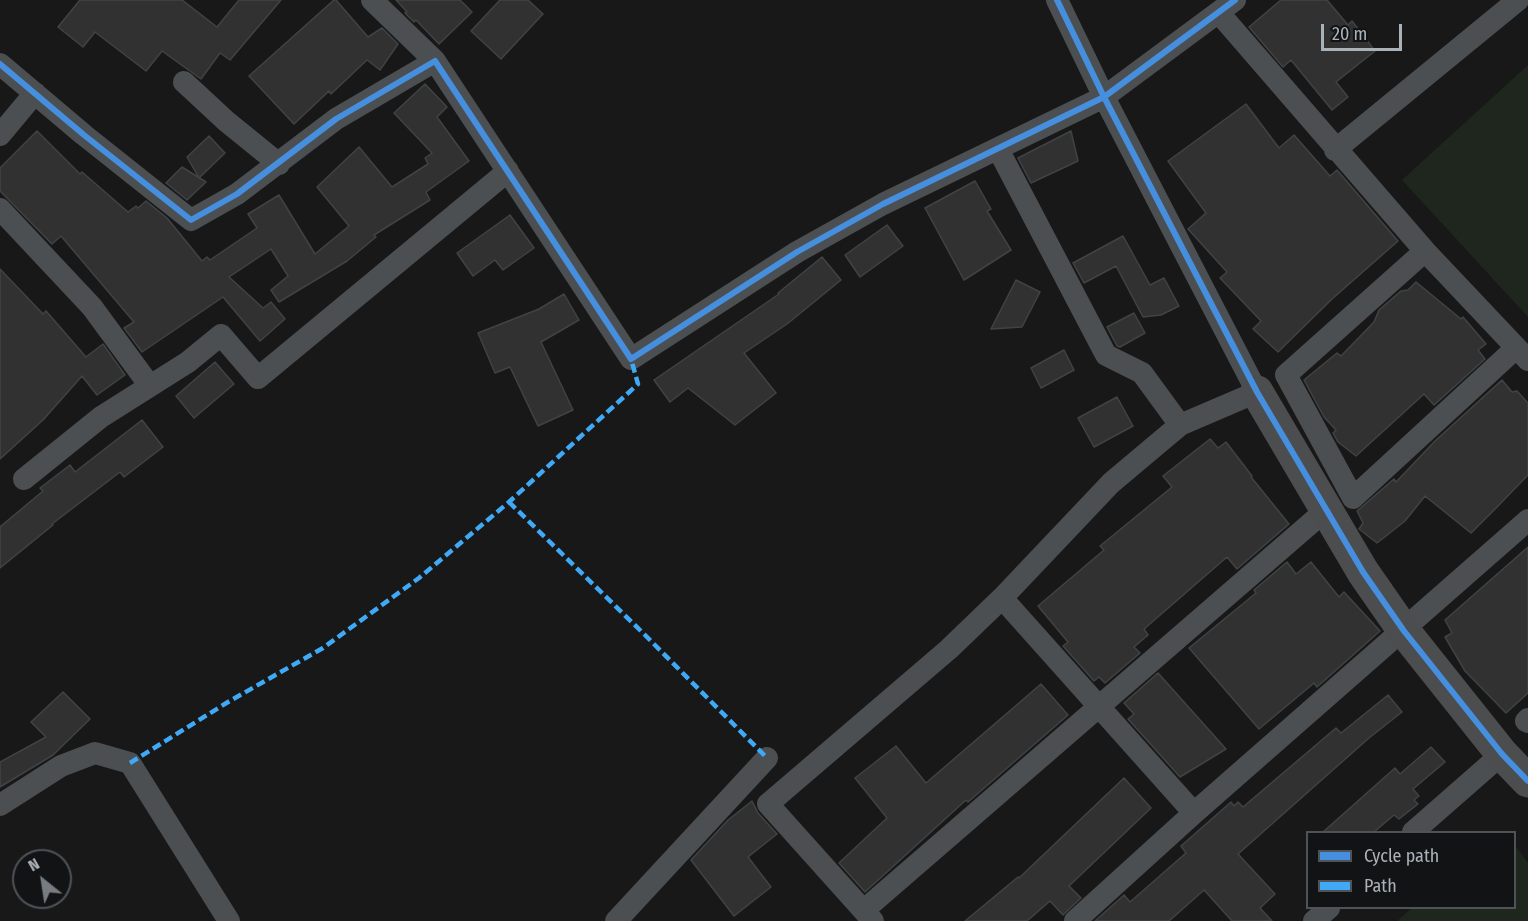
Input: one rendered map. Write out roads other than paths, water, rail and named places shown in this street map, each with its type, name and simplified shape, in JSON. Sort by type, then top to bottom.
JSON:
[{"type":"street","points":[[372,0],[435,61],[631,359],[797,252],[883,204],[1104,97],[1227,7],[1335,150],[1425,251],[1522,354],[1353,498],[1286,375],[1425,251]]},
{"type":"street","points":[[1057,0],[1104,97],[1257,392],[1363,572],[1404,631],[1502,753],[1528,781]]},
{"type":"street","points":[[1335,150],[1518,0]]},
{"type":"street","points":[[0,64],[191,220],[237,194],[336,119],[435,61]]},
{"type":"street","points":[[184,82],[226,121],[279,164]]},
{"type":"street","points":[[0,135],[35,93]]},
{"type":"street","points":[[998,149],[1106,355],[1142,373],[1180,425]]},
{"type":"street","points":[[24,479],[101,417],[188,362],[221,335],[258,378],[508,171]]},
{"type":"street","points":[[0,209],[92,307],[150,386]]},
{"type":"street","points":[[1257,392],[1180,425],[1111,483],[949,649],[768,804],[869,915],[1099,706],[1326,510]]},
{"type":"street","points":[[1075,921],[1194,813],[1528,520]]},
{"type":"street","points":[[1002,597],[1194,813]]},
{"type":"street","points":[[0,805],[61,766],[95,753],[130,763],[229,921]]},
{"type":"street","points":[[1414,831],[1502,753]]},
{"type":"street","points":[[616,921],[767,759]]},
{"type":"street","points":[[1314,921],[1328,909]]}]
